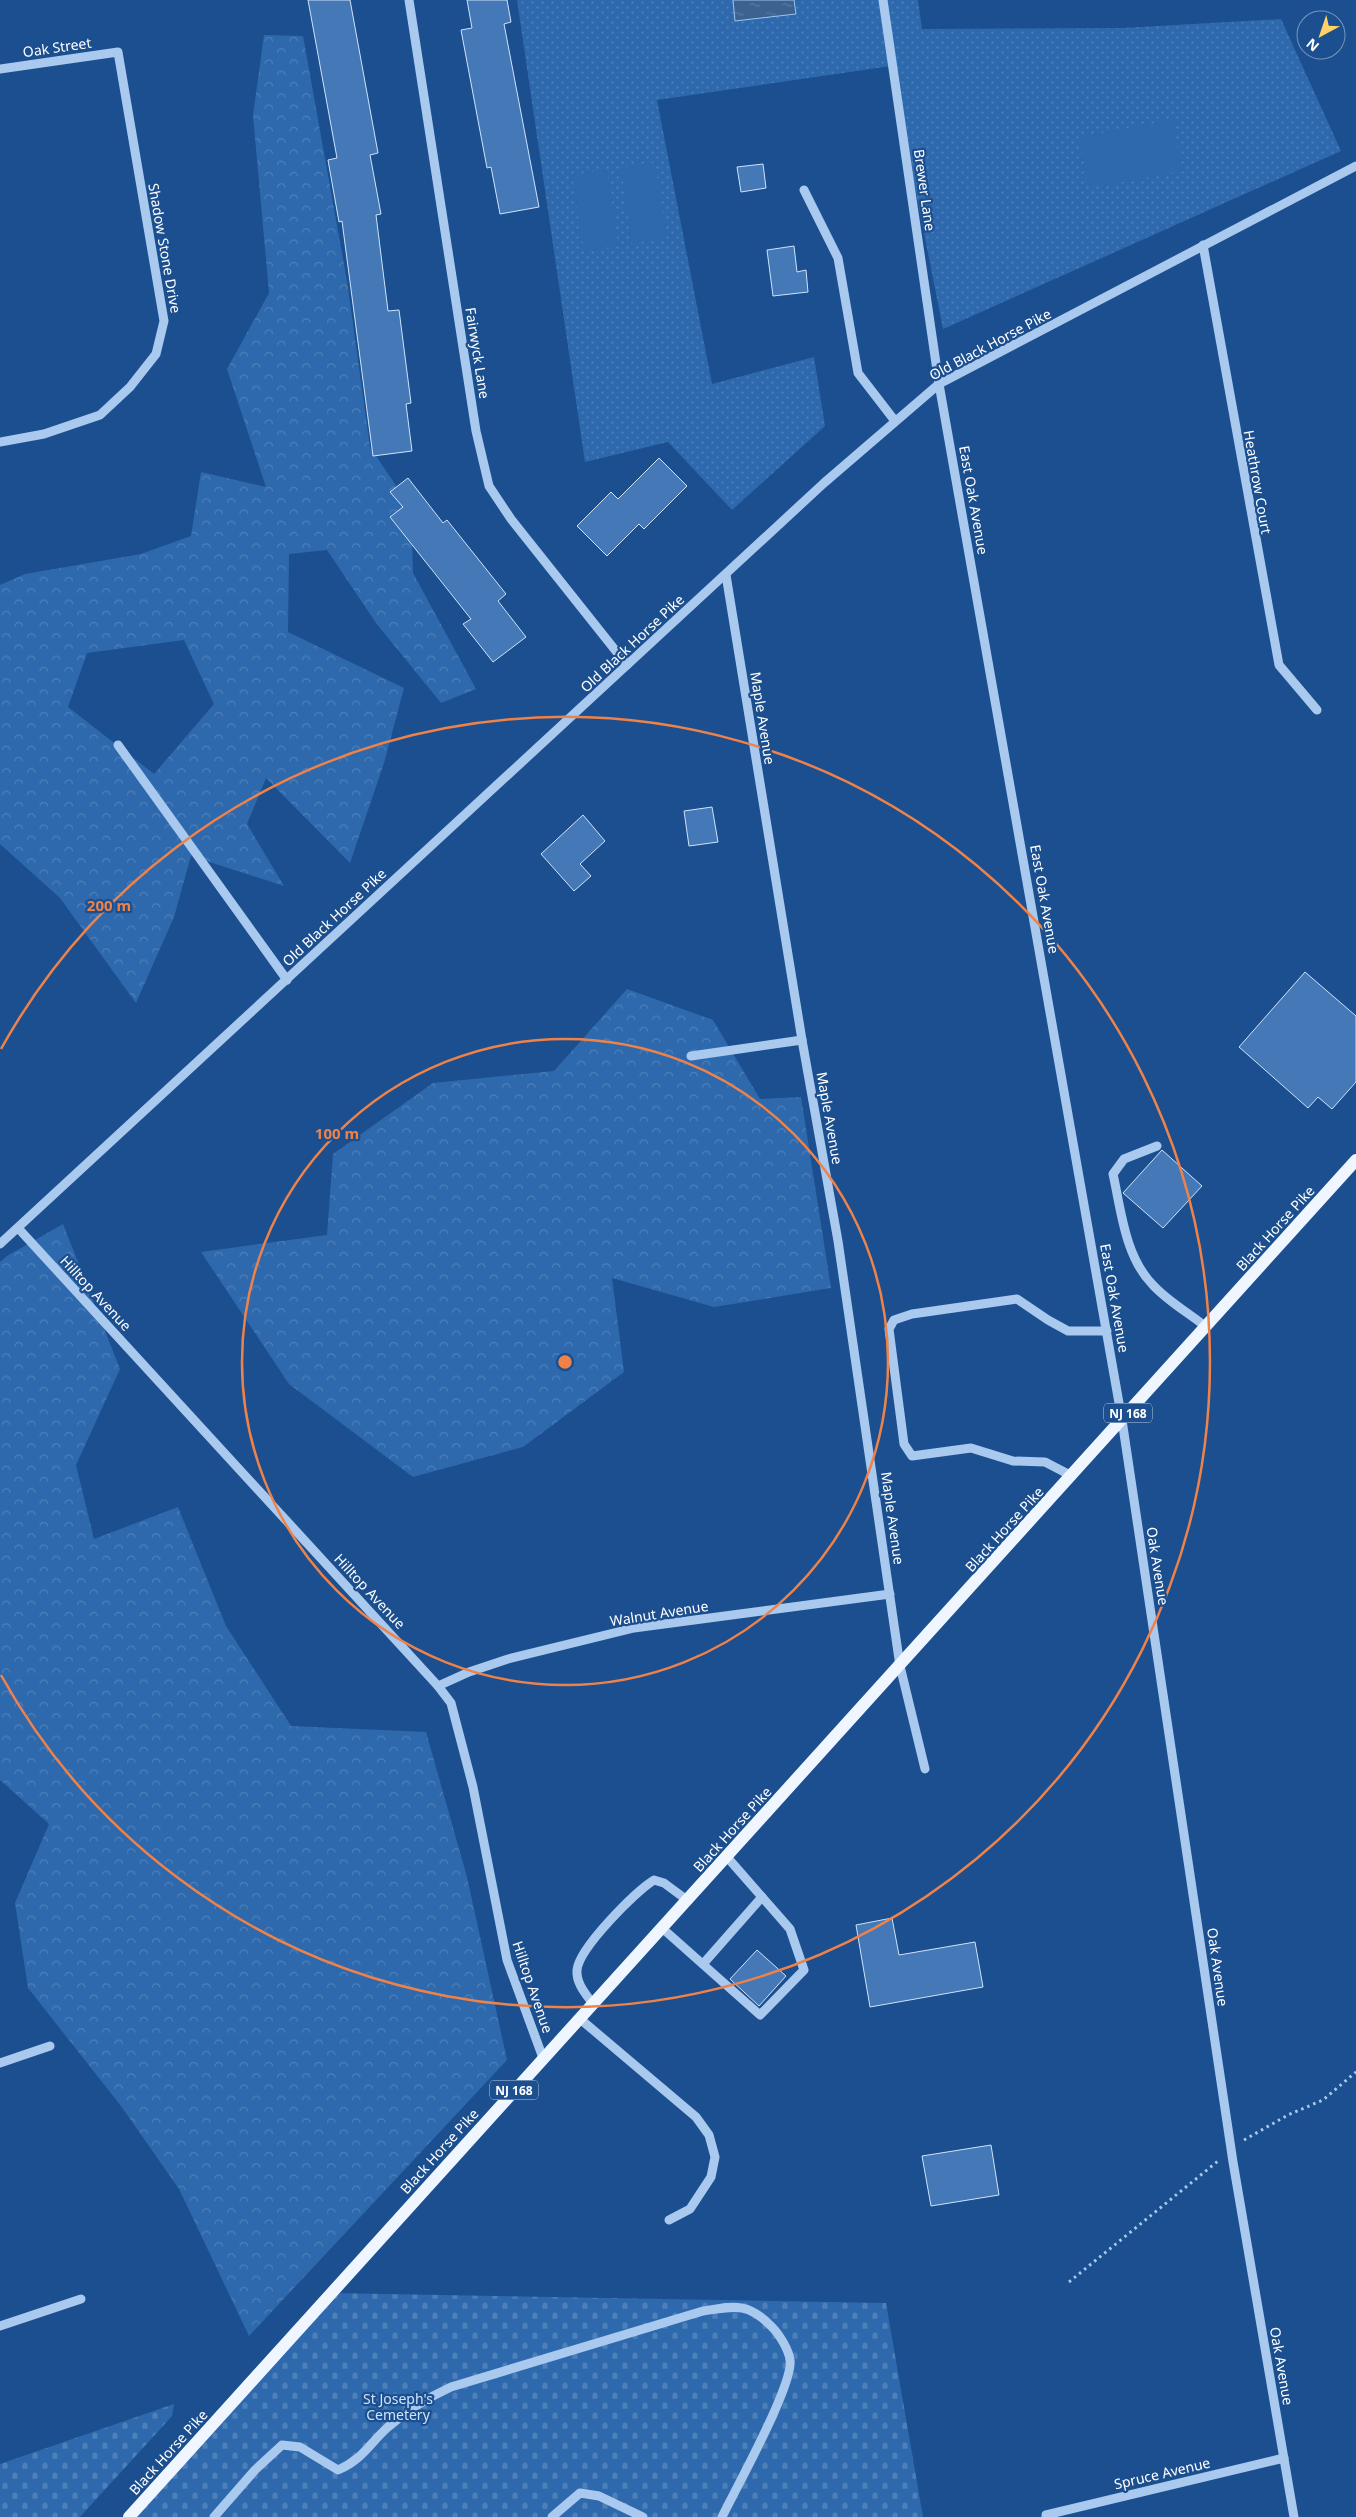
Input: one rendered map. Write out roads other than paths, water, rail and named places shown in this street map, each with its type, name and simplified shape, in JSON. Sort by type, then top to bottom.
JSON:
[{"type":"main road","name":"Black Horse Pike","points":[[129,2517],[1356,1160]]},
{"type":"street","name":"Fairwyck Lane","points":[[409,0],[475,421],[489,486],[511,519],[628,665]]},
{"type":"street","name":"Brewer Lane","points":[[883,0],[939,384]]},
{"type":"street","name":"Oak Street","points":[[0,69],[118,52]]},
{"type":"street","name":"Shadow Stone Drive","points":[[0,442],[44,434],[100,415],[130,387],[156,354],[164,321],[118,52]]},
{"type":"street","name":"Old Black Horse Pike","points":[[0,1244],[726,575],[824,482],[939,384],[1356,166]]},
{"type":"street","points":[[804,190],[838,258],[858,373],[895,421]]},
{"type":"street","name":"Heathrow Court","points":[[1203,245],[1278,665],[1317,710]]},
{"type":"street","name":"East Oak Avenue","points":[[939,384],[1122,1420]]},
{"type":"street","name":"Maple Avenue","points":[[726,575],[802,1040],[838,1240],[900,1666],[925,1769]]},
{"type":"street","points":[[118,745],[286,980]]},
{"type":"street","points":[[691,1056],[802,1040]]},
{"type":"street","points":[[1157,1146],[1124,1159],[1114,1174],[1127,1237],[1140,1266],[1152,1284],[1206,1327]]},
{"type":"street","name":"Hilltop Avenue","points":[[18,1228],[438,1686],[451,1703],[473,1787],[507,1960],[543,2058]]},
{"type":"street","points":[[1072,1476],[1045,1462],[1012,1461],[971,1448],[912,1456],[904,1444],[889,1329],[894,1320],[912,1314],[1018,1299],[1068,1331],[1107,1331]]},
{"type":"street","name":"Oak Avenue","points":[[1122,1420],[1232,2150],[1294,2517]]},
{"type":"street","name":"Walnut Avenue","points":[[438,1686],[468,1672],[508,1659],[634,1628],[890,1594]]},
{"type":"street","points":[[662,1928],[760,2015],[804,1970],[790,1930],[727,1857]]},
{"type":"street","points":[[592,2004],[578,1982],[577,1968],[588,1948],[607,1924],[654,1880],[664,1883],[688,1900]]},
{"type":"street","points":[[702,1964],[762,1897]]},
{"type":"street","points":[[579,2018],[696,2117],[709,2135],[715,2157],[712,2177],[690,2209],[669,2220]]},
{"type":"street","points":[[0,2063],[50,2046]]},
{"type":"street","points":[[0,2326],[80,2299]]},
{"type":"street","points":[[214,2517],[255,2470],[282,2445],[300,2447],[338,2470],[355,2463],[386,2429],[421,2401],[451,2387],[703,2311],[746,2308],[759,2313],[778,2333],[790,2360],[781,2397],[722,2517]]},
{"type":"street","name":"Spruce Avenue","points":[[1046,2516],[1284,2458]]},
{"type":"street","points":[[552,2517],[580,2493],[599,2496],[643,2517]]},
{"type":"water","points":[[733,0],[794,0],[796,14],[735,21]]},
{"type":"park label","name":"St Joseph's Cemetery","points":[[398,2406]]}]
